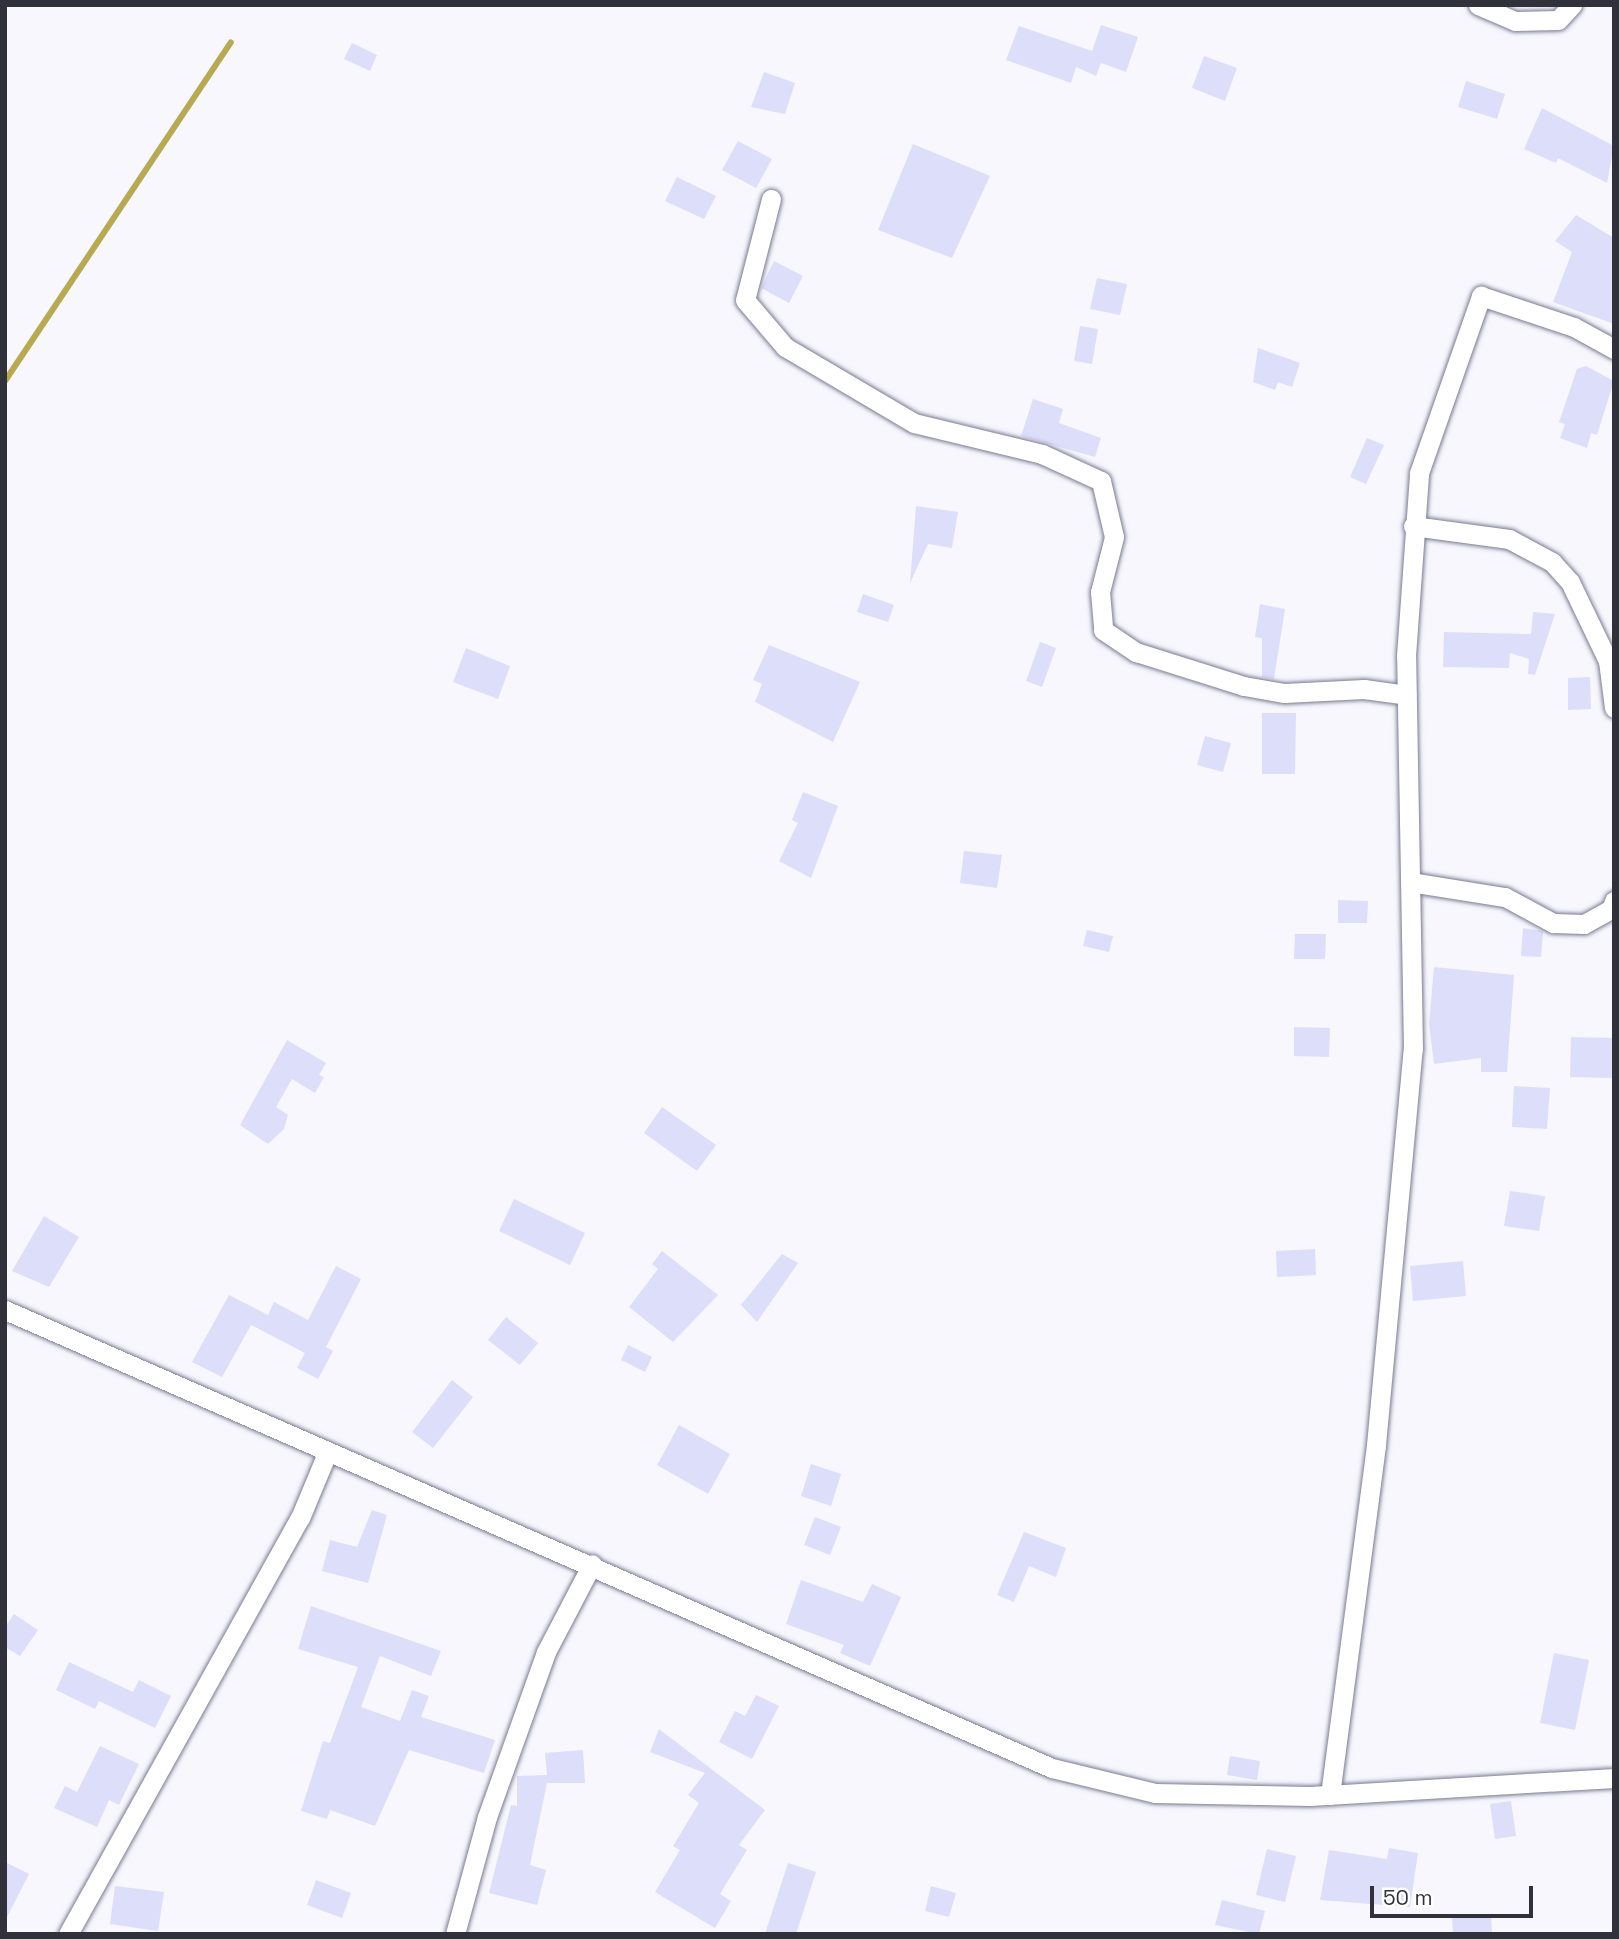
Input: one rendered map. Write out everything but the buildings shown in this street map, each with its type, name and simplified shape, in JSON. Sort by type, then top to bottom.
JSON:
[{"type":"street","points":[[1478,5],[1515,21],[1558,20],[1572,5]]},
{"type":"street","points":[[771,199],[745,300],[785,348],[914,423],[1042,454],[1101,481],[1114,537],[1100,592],[1103,630],[1136,652],[1244,686],[1284,694],[1364,689],[1407,695]]},
{"type":"street","points":[[1330,1795],[1376,1445],[1412,1049],[1407,695],[1413,526],[1419,473],[1481,296],[1574,327],[1614,349]]},
{"type":"street","points":[[1413,526],[1509,539],[1552,562],[1570,582],[1608,661],[1614,708]]},
{"type":"street","points":[[1410,882],[1505,897],[1553,923],[1584,924],[1611,909],[1614,901]]},
{"type":"street","points":[[5,1310],[327,1453],[593,1564],[1052,1768],[1155,1793],[1330,1795],[1614,1778]]},
{"type":"street","points":[[68,1934],[300,1518],[327,1453]]},
{"type":"street","points":[[455,1934],[487,1817],[546,1652],[593,1564]]},
{"type":"waterway","points":[[5,381],[231,42]]}]
